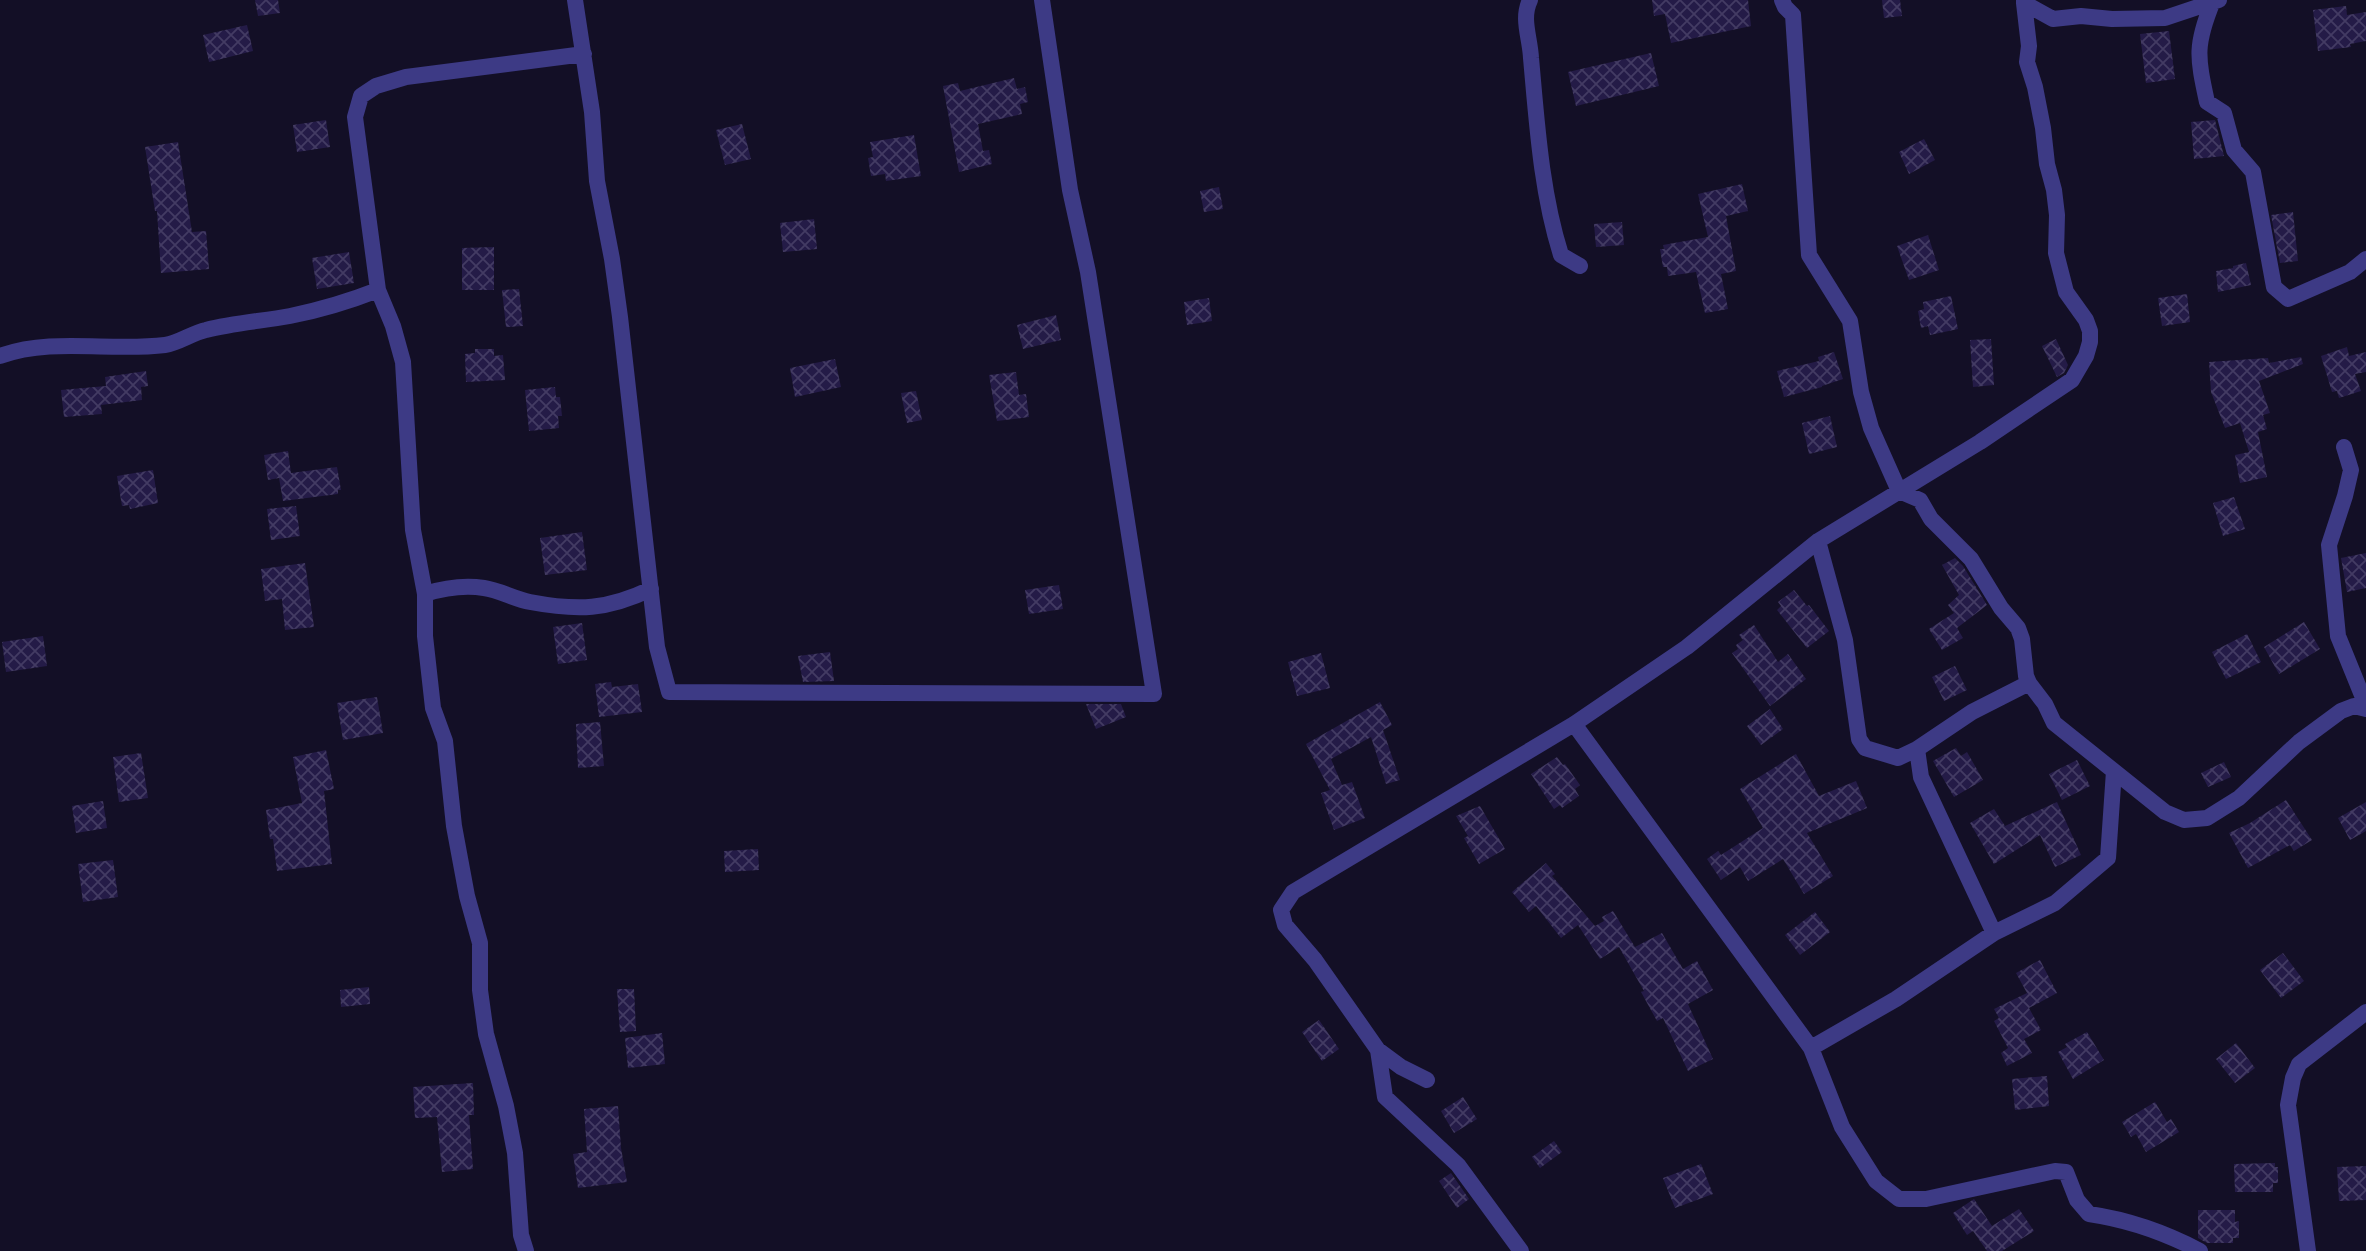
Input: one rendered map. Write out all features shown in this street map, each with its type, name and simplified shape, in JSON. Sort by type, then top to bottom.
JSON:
[{"type":"street","points":[[575,0],[584,54],[597,181],[615,282],[657,647],[669,692],[1154,694],[1088,272],[1068,179],[1042,0]]},
{"type":"street","points":[[1530,0],[1525,10],[1525,23],[1531,50],[1539,146],[1548,206],[1561,255],[1580,266]]},
{"type":"street","points":[[1782,0],[1793,15],[1809,255],[1850,321],[1861,392],[1871,428],[1899,491],[1920,500],[1931,519],[1970,559],[2018,628],[2029,683],[2045,704],[2054,723],[2165,812],[2184,820],[2207,818],[2239,798],[2299,742],[2341,711],[2354,706],[2366,707],[2338,636],[2329,545],[2351,470],[2344,447]]},
{"type":"street","points":[[2024,2],[2053,19],[2081,16],[2112,19],[2165,18],[2217,1]]},
{"type":"street","points":[[2217,1],[2201,32],[2198,61],[2207,102],[2224,113],[2234,150],[2253,172],[2274,287],[2288,299],[2350,272],[2366,259]]},
{"type":"street","points":[[1427,1080],[1401,1068],[1378,1050],[1315,960],[1285,925],[1282,910],[1293,892],[1574,724],[1686,646],[1818,541],[1980,442],[2072,380],[2087,356],[2090,331],[2086,320],[2066,292],[2056,253],[2054,190],[2047,164],[2035,87],[2027,62],[2029,46],[2024,2]]},
{"type":"street","points":[[526,1251],[521,1235],[513,1141],[486,1034],[480,990],[480,943],[467,896],[454,826],[445,741],[433,708],[425,636],[425,594],[413,530],[403,362],[393,326],[378,290],[355,117],[361,96],[376,86],[406,77],[584,54]]},
{"type":"street","points":[[0,356],[16,350],[48,346],[130,347],[168,344],[205,330],[292,316],[348,302],[378,290]]},
{"type":"street","points":[[1818,541],[1845,640],[1859,739],[1866,748],[1898,758],[1917,749],[1972,712],[2029,683]]},
{"type":"street","points":[[425,594],[443,589],[485,588],[530,602],[597,608],[628,600],[651,589]]},
{"type":"street","points":[[1574,724],[1811,1048],[1842,1127],[1876,1181],[1899,1199],[1926,1199],[2055,1171],[2066,1172],[2077,1200],[2089,1214],[2125,1220],[2168,1234],[2200,1251]]},
{"type":"street","points":[[1917,749],[1921,777],[1994,933]]},
{"type":"street","points":[[1811,1048],[1896,999],[1994,933],[2056,903],[2108,858],[2114,771]]},
{"type":"street","points":[[2308,1251],[2288,1105],[2293,1078],[2299,1064],[2366,1012]]},
{"type":"street","points":[[1378,1050],[1385,1097],[1458,1165],[1521,1251]]},
{"type":"building","points":[[255,0],[278,0],[280,13],[258,16]]},
{"type":"building","points":[[1652,0],[1748,0],[1751,26],[1671,43],[1665,14],[1654,16]]},
{"type":"building","points":[[1882,0],[1900,0],[1902,16],[1884,18]]},
{"type":"building","points":[[2346,6],[2347,15],[2366,12],[2366,41],[2350,44],[2351,47],[2318,51],[2313,10]]},
{"type":"building","points":[[247,25],[253,51],[209,62],[203,35]]},
{"type":"building","points":[[2169,31],[2175,79],[2146,83],[2140,34]]},
{"type":"building","points":[[1651,53],[1659,86],[1576,106],[1568,72]]},
{"type":"building","points":[[1014,78],[1017,89],[1025,87],[1028,102],[1020,104],[1022,114],[978,124],[983,151],[989,150],[992,164],[959,172],[943,86],[958,83],[960,91]]},
{"type":"building","points":[[326,120],[330,147],[297,152],[293,125]]},
{"type":"building","points":[[2215,120],[2224,156],[2194,159],[2191,122]]},
{"type":"building","points":[[742,124],[751,159],[725,165],[716,130]]},
{"type":"building","points":[[914,135],[921,176],[886,181],[885,174],[871,176],[868,158],[873,157],[870,142]]},
{"type":"building","points":[[1924,139],[1935,160],[1909,174],[1899,152]]},
{"type":"building","points":[[178,142],[192,232],[206,231],[209,269],[161,273],[157,211],[145,147]]},
{"type":"building","points":[[1742,184],[1748,211],[1726,216],[1736,271],[1721,274],[1728,309],[1705,313],[1696,272],[1668,276],[1667,267],[1663,267],[1660,249],[1664,249],[1663,245],[1708,237],[1698,194]]},
{"type":"building","points":[[1219,187],[1223,209],[1204,212],[1200,191]]},
{"type":"building","points":[[2293,212],[2298,261],[2280,263],[2271,215]]},
{"type":"building","points":[[814,219],[817,249],[783,252],[780,223]]},
{"type":"building","points":[[1622,222],[1624,245],[1596,247],[1594,224]]},
{"type":"building","points":[[1928,235],[1939,270],[1909,280],[1897,246]]},
{"type":"building","points":[[494,247],[494,290],[462,290],[462,248]]},
{"type":"building","points":[[349,252],[354,283],[317,289],[312,258]]},
{"type":"building","points":[[2246,263],[2251,285],[2218,292],[2216,271]]},
{"type":"building","points":[[519,289],[523,326],[506,327],[502,290]]},
{"type":"building","points":[[2187,294],[2190,322],[2162,326],[2158,298]]},
{"type":"building","points":[[1951,296],[1958,329],[1930,335],[1928,326],[1921,328],[1918,311],[1924,309],[1923,302]]},
{"type":"building","points":[[1209,298],[1212,321],[1187,325],[1184,302]]},
{"type":"building","points":[[1056,315],[1061,340],[1023,349],[1017,325]]},
{"type":"building","points":[[1991,339],[1994,385],[1973,387],[1970,340]]},
{"type":"building","points":[[2056,339],[2068,365],[2064,373],[2057,377],[2042,346]]},
{"type":"building","points":[[2347,347],[2349,356],[2366,352],[2366,372],[2355,374],[2361,391],[2339,398],[2337,391],[2332,392],[2321,356]]},
{"type":"building","points":[[475,349],[494,349],[494,356],[503,355],[505,380],[466,382],[465,354],[475,353]]},
{"type":"building","points":[[1834,352],[1843,379],[1784,397],[1777,371],[1819,361],[1818,357]]},
{"type":"building","points":[[2301,357],[2303,364],[2259,381],[2270,413],[2263,415],[2267,429],[2258,432],[2267,477],[2240,483],[2235,455],[2249,452],[2240,423],[2225,428],[2211,392],[2209,362],[2268,358],[2269,363]]},
{"type":"building","points":[[835,359],[841,387],[795,397],[790,368]]},
{"type":"building","points":[[146,371],[148,386],[141,387],[142,400],[101,405],[102,414],[64,417],[61,390],[106,386],[105,377]]},
{"type":"building","points":[[1016,372],[1019,395],[1026,394],[1029,417],[997,421],[989,375]]},
{"type":"building","points":[[555,387],[556,397],[560,397],[562,416],[558,416],[559,428],[529,431],[525,390]]},
{"type":"building","points":[[916,391],[922,420],[907,423],[901,393]]},
{"type":"building","points":[[1830,416],[1837,447],[1809,454],[1802,423]]},
{"type":"building","points":[[288,451],[291,473],[337,467],[341,490],[338,490],[338,494],[283,501],[279,478],[268,480],[264,455]]},
{"type":"building","points":[[153,470],[158,503],[130,509],[129,505],[122,506],[117,476]]},
{"type":"building","points":[[2234,497],[2245,529],[2223,536],[2213,503]]},
{"type":"building","points":[[296,506],[300,536],[271,540],[267,509]]},
{"type":"building","points":[[582,532],[587,570],[545,575],[540,538]]},
{"type":"building","points":[[2366,553],[2366,588],[2347,592],[2341,558]]},
{"type":"building","points":[[1955,558],[1963,566],[1987,605],[1957,628],[1963,638],[1942,650],[1929,629],[1954,613],[1948,605],[1959,595],[1942,565]]},
{"type":"building","points":[[305,563],[314,627],[285,630],[282,599],[265,601],[261,569]]},
{"type":"building","points":[[1059,585],[1063,609],[1029,614],[1025,590]]},
{"type":"building","points":[[1794,590],[1829,631],[1807,648],[1777,610],[1781,606],[1778,602]]},
{"type":"building","points":[[2304,622],[2320,649],[2279,674],[2264,647]]},
{"type":"building","points":[[582,623],[587,660],[558,664],[553,627]]},
{"type":"building","points":[[1754,625],[1778,662],[1788,654],[1806,679],[1770,706],[1732,653],[1738,649],[1736,645],[1743,640],[1739,635]]},
{"type":"building","points":[[2247,634],[2261,662],[2226,679],[2212,652]]},
{"type":"building","points":[[43,636],[47,666],[6,672],[2,642]]},
{"type":"building","points":[[830,652],[834,681],[803,682],[798,656]]},
{"type":"building","points":[[1321,653],[1330,688],[1297,696],[1288,662]]},
{"type":"building","points":[[1955,666],[1967,690],[1944,701],[1932,677]]},
{"type":"building","points":[[611,682],[612,687],[638,684],[642,712],[599,717],[595,684]]},
{"type":"building","points":[[377,697],[383,733],[343,740],[337,703]]},
{"type":"building","points":[[1380,702],[1392,725],[1383,730],[1400,780],[1386,784],[1371,737],[1331,759],[1342,785],[1352,782],[1365,818],[1334,830],[1321,793],[1330,790],[1306,744]]},
{"type":"building","points":[[1086,704],[1121,704],[1126,717],[1096,729]]},
{"type":"building","points":[[1770,709],[1783,729],[1761,745],[1747,726]]},
{"type":"building","points":[[600,722],[604,766],[578,768],[576,724]]},
{"type":"building","points":[[1956,748],[1961,756],[1967,752],[1983,780],[1954,797],[1933,761]]},
{"type":"building","points":[[326,750],[334,789],[324,791],[332,864],[277,871],[266,810],[302,803],[293,757]]},
{"type":"building","points":[[141,753],[148,798],[119,802],[113,757]]},
{"type":"building","points":[[1796,754],[1819,796],[1856,781],[1867,808],[1807,833],[1833,876],[1804,894],[1783,859],[1748,881],[1740,867],[1721,880],[1707,859],[1718,851],[1721,855],[1763,828],[1740,789]]},
{"type":"building","points":[[1557,757],[1580,785],[1575,789],[1579,796],[1562,808],[1560,805],[1554,809],[1531,774]]},
{"type":"building","points":[[2077,760],[2090,786],[2062,800],[2049,774]]},
{"type":"building","points":[[2224,762],[2231,777],[2208,787],[2201,773]]},
{"type":"building","points":[[2286,800],[2312,840],[2294,851],[2290,845],[2248,868],[2229,833]]},
{"type":"building","points":[[103,801],[107,828],[76,833],[72,806]]},
{"type":"building","points":[[2057,802],[2081,855],[2055,867],[2040,835],[1994,864],[1970,823],[1994,809],[2005,826]]},
{"type":"building","points":[[2366,802],[2366,831],[2350,840],[2338,818]]},
{"type":"building","points":[[1480,806],[1505,849],[1479,864],[1464,838],[1468,836],[1456,816]]},
{"type":"building","points":[[758,849],[759,870],[725,872],[724,851]]},
{"type":"building","points":[[113,860],[118,897],[83,902],[78,864]]},
{"type":"building","points":[[1546,863],[1555,874],[1552,876],[1595,926],[1604,921],[1602,917],[1613,911],[1635,947],[1662,933],[1683,969],[1697,961],[1713,990],[1688,1004],[1713,1059],[1688,1071],[1663,1018],[1657,1021],[1641,992],[1644,991],[1619,947],[1600,959],[1578,925],[1561,938],[1536,906],[1529,912],[1512,892]]},
{"type":"building","points":[[1815,912],[1830,932],[1800,955],[1785,935]]},
{"type":"building","points":[[2283,953],[2304,981],[2281,998],[2260,970]]},
{"type":"building","points":[[2040,960],[2057,993],[2029,1008],[2041,1030],[2024,1039],[2032,1053],[2007,1066],[2001,1053],[2008,1048],[1994,1021],[1999,1018],[1994,1009],[2027,993],[2016,973]]},
{"type":"building","points":[[369,987],[370,1004],[341,1007],[340,990]]},
{"type":"building","points":[[617,989],[634,989],[636,1031],[620,1032]]},
{"type":"building","points":[[1319,1020],[1339,1049],[1322,1061],[1302,1032]]},
{"type":"building","points":[[2087,1032],[2104,1060],[2073,1079],[2058,1052],[2067,1047],[2065,1044]]},
{"type":"building","points":[[662,1033],[665,1064],[628,1068],[625,1038]]},
{"type":"building","points":[[2236,1043],[2255,1068],[2235,1083],[2216,1059]]},
{"type":"building","points":[[2047,1076],[2049,1106],[2015,1110],[2012,1079]]},
{"type":"building","points":[[473,1083],[474,1115],[469,1115],[473,1169],[442,1172],[437,1117],[415,1118],[413,1087]]},
{"type":"building","points":[[1463,1097],[1477,1119],[1454,1133],[1441,1111]]},
{"type":"building","points":[[2155,1102],[2167,1122],[2171,1119],[2179,1132],[2146,1152],[2136,1134],[2131,1137],[2122,1122]]},
{"type":"building","points":[[618,1106],[627,1182],[578,1188],[573,1154],[587,1152],[584,1109]]},
{"type":"building","points":[[1554,1141],[1562,1152],[1540,1168],[1532,1157]]},
{"type":"building","points":[[2275,1163],[2275,1167],[2278,1167],[2278,1183],[2273,1183],[2273,1192],[2235,1192],[2234,1164]]},
{"type":"building","points":[[1701,1164],[1713,1194],[1675,1208],[1663,1178]]},
{"type":"building","points":[[2366,1166],[2366,1200],[2339,1201],[2337,1167]]},
{"type":"building","points":[[1451,1173],[1469,1199],[1457,1208],[1439,1181]]},
{"type":"building","points":[[1974,1199],[1992,1226],[2019,1209],[2034,1231],[2002,1251],[1987,1251],[1973,1231],[1967,1235],[1953,1213]]},
{"type":"building","points":[[2198,1210],[2235,1210],[2235,1222],[2239,1221],[2239,1238],[2233,1238],[2233,1243],[2207,1243],[2198,1238]]}]
